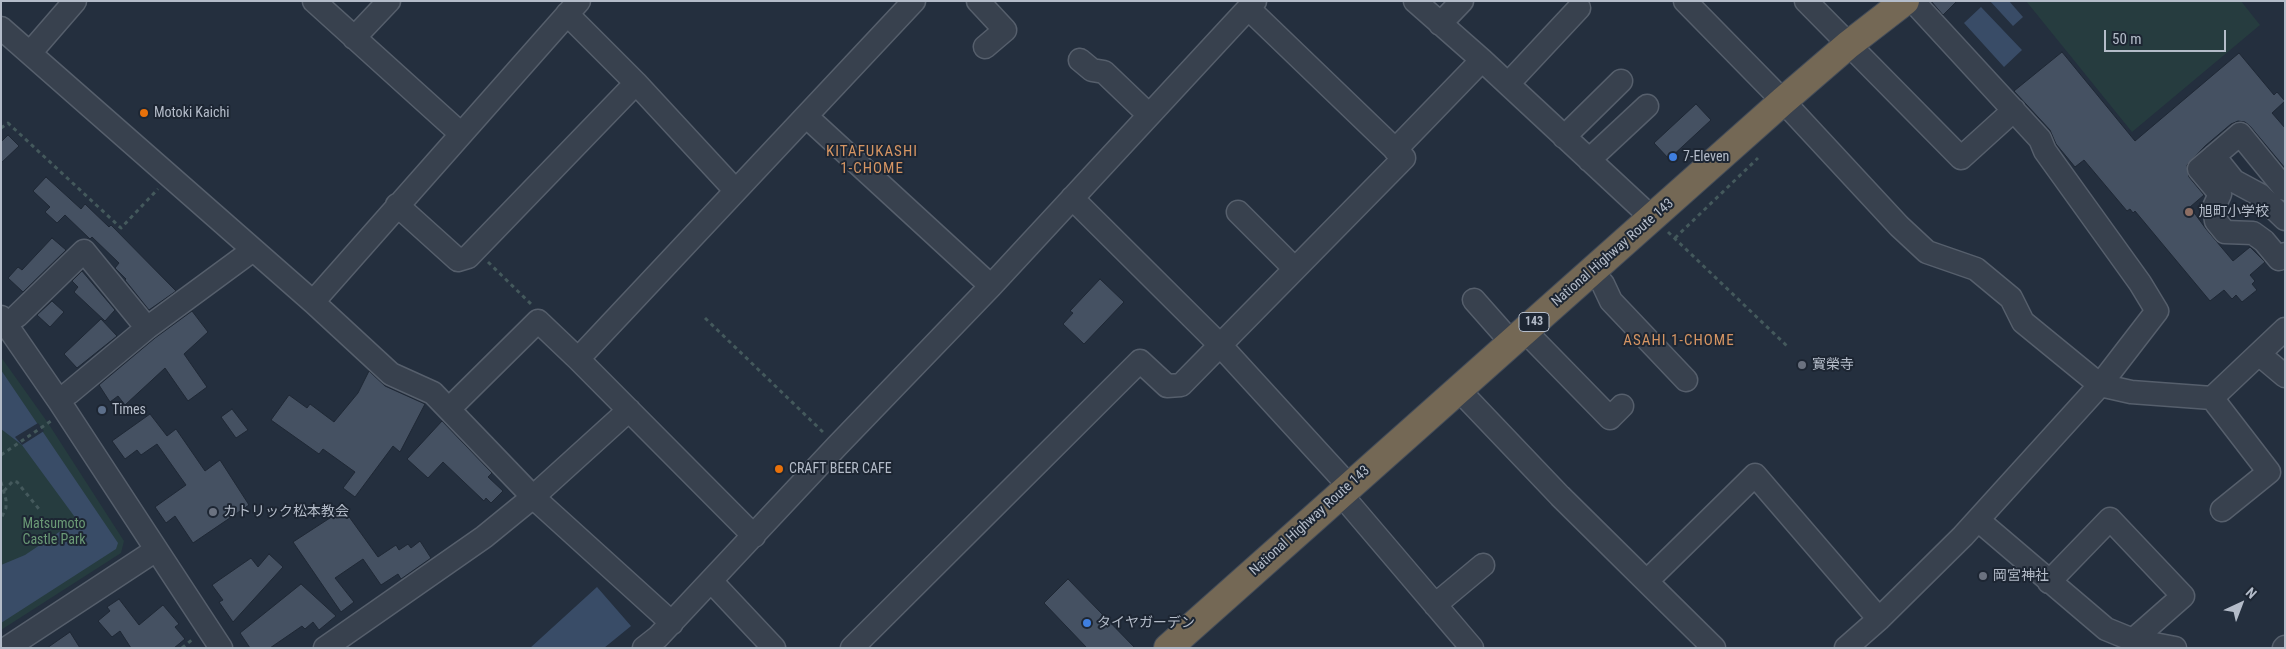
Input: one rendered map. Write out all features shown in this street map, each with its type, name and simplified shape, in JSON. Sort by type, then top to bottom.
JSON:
[{"type":"highway","name":"National Highway Route 143","points":[[1168,648],[1783,101],[1848,44],[1904,1]]},
{"type":"street","points":[[30,53],[75,1]]},
{"type":"street","points":[[314,1],[460,133]]},
{"type":"street","points":[[354,38],[389,1]]},
{"type":"street","points":[[578,358],[735,190],[807,117],[914,1]]},
{"type":"street","points":[[978,1],[1005,30],[985,48]]},
{"type":"street","points":[[1415,1],[1482,60],[1652,218]]},
{"type":"street","points":[[1440,24],[1462,1]]},
{"type":"street","points":[[1685,1],[1783,101],[1899,226],[1927,252],[1976,269],[2011,298],[2023,322],[2100,385],[2131,392],[2212,398],[2260,355],[2285,329]]},
{"type":"street","points":[[1806,1],[1961,158],[2014,110]]},
{"type":"street","points":[[1846,648],[1879,619],[1978,520],[2100,385],[2157,311],[2140,283],[2045,151],[2040,139],[1913,1]]},
{"type":"street","points":[[644,648],[672,623],[837,446],[991,286],[1252,3],[1404,158],[1181,384],[1166,386],[1140,361],[852,648]]},
{"type":"street","points":[[1508,84],[1578,4]]},
{"type":"street","points":[[313,302],[460,133],[573,8],[636,83],[735,190]]},
{"type":"street","points":[[1,28],[313,302],[391,374],[433,392],[533,496],[672,623]]},
{"type":"street","points":[[1080,60],[1092,70],[1104,72],[1150,115]]},
{"type":"street","points":[[1395,150],[1482,60]]},
{"type":"street","points":[[1564,137],[1620,81]]},
{"type":"street","points":[[397,205],[458,260],[468,257],[636,83]]},
{"type":"street","points":[[1589,160],[1647,106]]},
{"type":"street","points":[[807,117],[991,286]]},
{"type":"street","points":[[2285,189],[2240,134],[2199,169],[2220,194],[2214,207],[2216,221],[2225,232],[2253,233],[2276,249],[2285,227]]},
{"type":"street","points":[[2214,156],[2234,181],[2260,195],[2285,219]]},
{"type":"street","points":[[1072,198],[1220,345],[1344,490],[1435,605],[1472,648]]},
{"type":"street","points":[[1238,212],[1295,268]]},
{"type":"street","points":[[69,393],[147,328],[254,250]]},
{"type":"street","points":[[147,328],[84,252],[9,316],[59,401],[221,648]]},
{"type":"street","points":[[1592,271],[1603,284],[1612,301],[1673,376]]},
{"type":"street","points":[[1474,300],[1616,416]]},
{"type":"street","points":[[449,409],[538,321],[578,358],[754,536]]},
{"type":"street","points":[[2260,355],[2285,376]]},
{"type":"street","points":[[1459,390],[1560,496],[1714,648]]},
{"type":"street","points":[[2212,398],[2269,472],[2222,510]]},
{"type":"street","points":[[325,648],[484,537],[629,410]]},
{"type":"street","points":[[1647,581],[1755,475],[1879,619]]},
{"type":"street","points":[[2049,582],[2110,519],[2183,596],[2132,640]]},
{"type":"street","points":[[1978,520],[2106,629],[2132,640],[2175,648]]},
{"type":"street","points":[[7,648],[156,550]]},
{"type":"street","points":[[1435,605],[1483,565]]},
{"type":"street","points":[[711,582],[774,648]]},
{"type":"path","points":[[1,128],[8,123],[121,228],[170,177]]},
{"type":"path","points":[[1675,238],[1758,158]]},
{"type":"path","points":[[1652,218],[1788,347]]},
{"type":"path","points":[[476,250],[537,311],[538,321]]},
{"type":"path","points":[[705,318],[837,446]]},
{"type":"path","points":[[1,456],[19,441],[53,419]]},
{"type":"path","points":[[4,490],[13,481],[17,482],[39,509]]},
{"type":"path","points":[[1,482],[6,508],[1,519]]},
{"type":"path","points":[[182,648],[194,639]]},
{"type":"green space","points":[[2026,1],[2241,1],[2260,25],[2132,132]]},
{"type":"green space","name":"Matsumoto Castle Park","points":[[1,357],[48,423],[124,541],[121,553],[1,630]]},
{"type":"water","points":[[1990,1],[2009,1],[2023,17],[2013,26]]},
{"type":"water","points":[[1981,7],[2022,50],[2004,67],[1964,23]]},
{"type":"water","points":[[1,370],[118,543],[116,549],[1,623],[1,565],[25,555],[77,520],[22,445],[1,429]]},
{"type":"water","points":[[597,587],[631,626],[604,648],[530,648]]},
{"type":"pier","points":[[38,423],[44,431],[22,445],[15,437]]},
{"type":"building","points":[[1931,1],[1957,1],[1943,15]]},
{"type":"building","points":[[2062,52],[2135,141],[2239,53],[2274,95],[2277,92],[2285,101],[2272,113],[2285,128],[2285,168],[2250,126],[2245,122],[2238,121],[2231,124],[2205,146],[2187,165],[2189,177],[2204,195],[2190,207],[2206,229],[2233,261],[2250,247],[2265,262],[2250,275],[2255,281],[2252,284],[2257,290],[2242,302],[2236,295],[2232,299],[2224,290],[2210,301],[2135,211],[2133,213],[2130,209],[2127,211],[2084,160],[2075,167],[2056,144],[2050,130],[2014,91]]},
{"type":"building","points":[[1696,104],[1711,120],[1669,159],[1654,143]]},
{"type":"building","points":[[8,135],[19,146],[1,163],[1,142]]},
{"type":"building","points":[[46,177],[81,209],[85,204],[109,227],[111,225],[176,291],[149,310],[126,279],[115,268],[119,263],[92,237],[90,239],[65,215],[57,223],[45,212],[50,207],[33,191]]},
{"type":"building","points":[[52,238],[66,250],[23,292],[8,278],[18,267],[22,270]]},
{"type":"building","points":[[82,271],[115,310],[105,321],[74,292],[78,287],[72,281]]},
{"type":"building","points":[[1100,279],[1124,302],[1084,344],[1063,324],[1073,313],[1070,311]]},
{"type":"building","points":[[52,301],[64,312],[50,327],[37,315]]},
{"type":"building","points":[[192,311],[208,332],[184,354],[207,387],[188,401],[165,368],[125,405],[118,396],[110,402],[99,385],[155,338]]},
{"type":"building","points":[[101,319],[117,336],[77,368],[64,354]]},
{"type":"building","points":[[369,371],[385,386],[425,404],[400,452],[393,446],[355,497],[343,488],[355,472],[323,449],[319,454],[271,420],[289,395],[307,408],[310,404],[334,422],[358,393]]},
{"type":"building","points":[[232,409],[248,430],[236,438],[221,417]]},
{"type":"building","points":[[150,414],[167,436],[176,429],[205,471],[220,460],[249,505],[193,543],[175,516],[166,523],[155,507],[186,485],[157,444],[141,455],[137,450],[125,459],[112,441]]},
{"type":"building","points":[[442,421],[492,473],[488,477],[503,491],[491,503],[486,498],[484,501],[443,462],[428,478],[407,459]]},
{"type":"building","points":[[342,507],[378,557],[396,545],[399,550],[408,544],[411,548],[420,541],[431,558],[401,579],[398,574],[381,585],[363,559],[335,578],[354,602],[341,612],[293,542],[333,516],[331,514]]},
{"type":"building","points":[[269,554],[283,567],[233,622],[219,602],[223,600],[212,585],[251,558],[258,567]]},
{"type":"building","name":"タイヤガーデン","points":[[1068,579],[1135,648],[1087,648],[1044,603]]},
{"type":"building","points":[[301,584],[336,616],[319,630],[313,622],[305,629],[302,626],[270,648],[250,648],[240,633]]},
{"type":"building","points":[[119,599],[139,625],[163,605],[179,624],[175,627],[185,639],[174,648],[131,648],[120,631],[112,637],[98,621],[110,611],[107,607]]},
{"type":"building","points":[[70,632],[80,648],[47,648]]},
{"type":"place","name":"Motoki Kaichi","points":[[144,113]]},
{"type":"place","name":"7-Eleven","points":[[1673,157]]},
{"type":"place","name":"旭町小学校","points":[[2189,212]]},
{"type":"place","name":"寳榮寺","points":[[1802,365]]},
{"type":"place","name":"Times","points":[[102,410]]},
{"type":"place","name":"CRAFT BEER CAFE","points":[[779,469]]},
{"type":"place","name":"カトリック松本教会","points":[[213,512]]},
{"type":"place","name":"岡宮神社","points":[[1983,576]]},
{"type":"place","name":"タイヤガーデン","points":[[1087,623]]},
{"type":"district","name":"KITAFUKASHI 1-CHOME","points":[[872,160]]},
{"type":"district","name":"ASAHI 1-CHOME","points":[[1679,341]]}]
